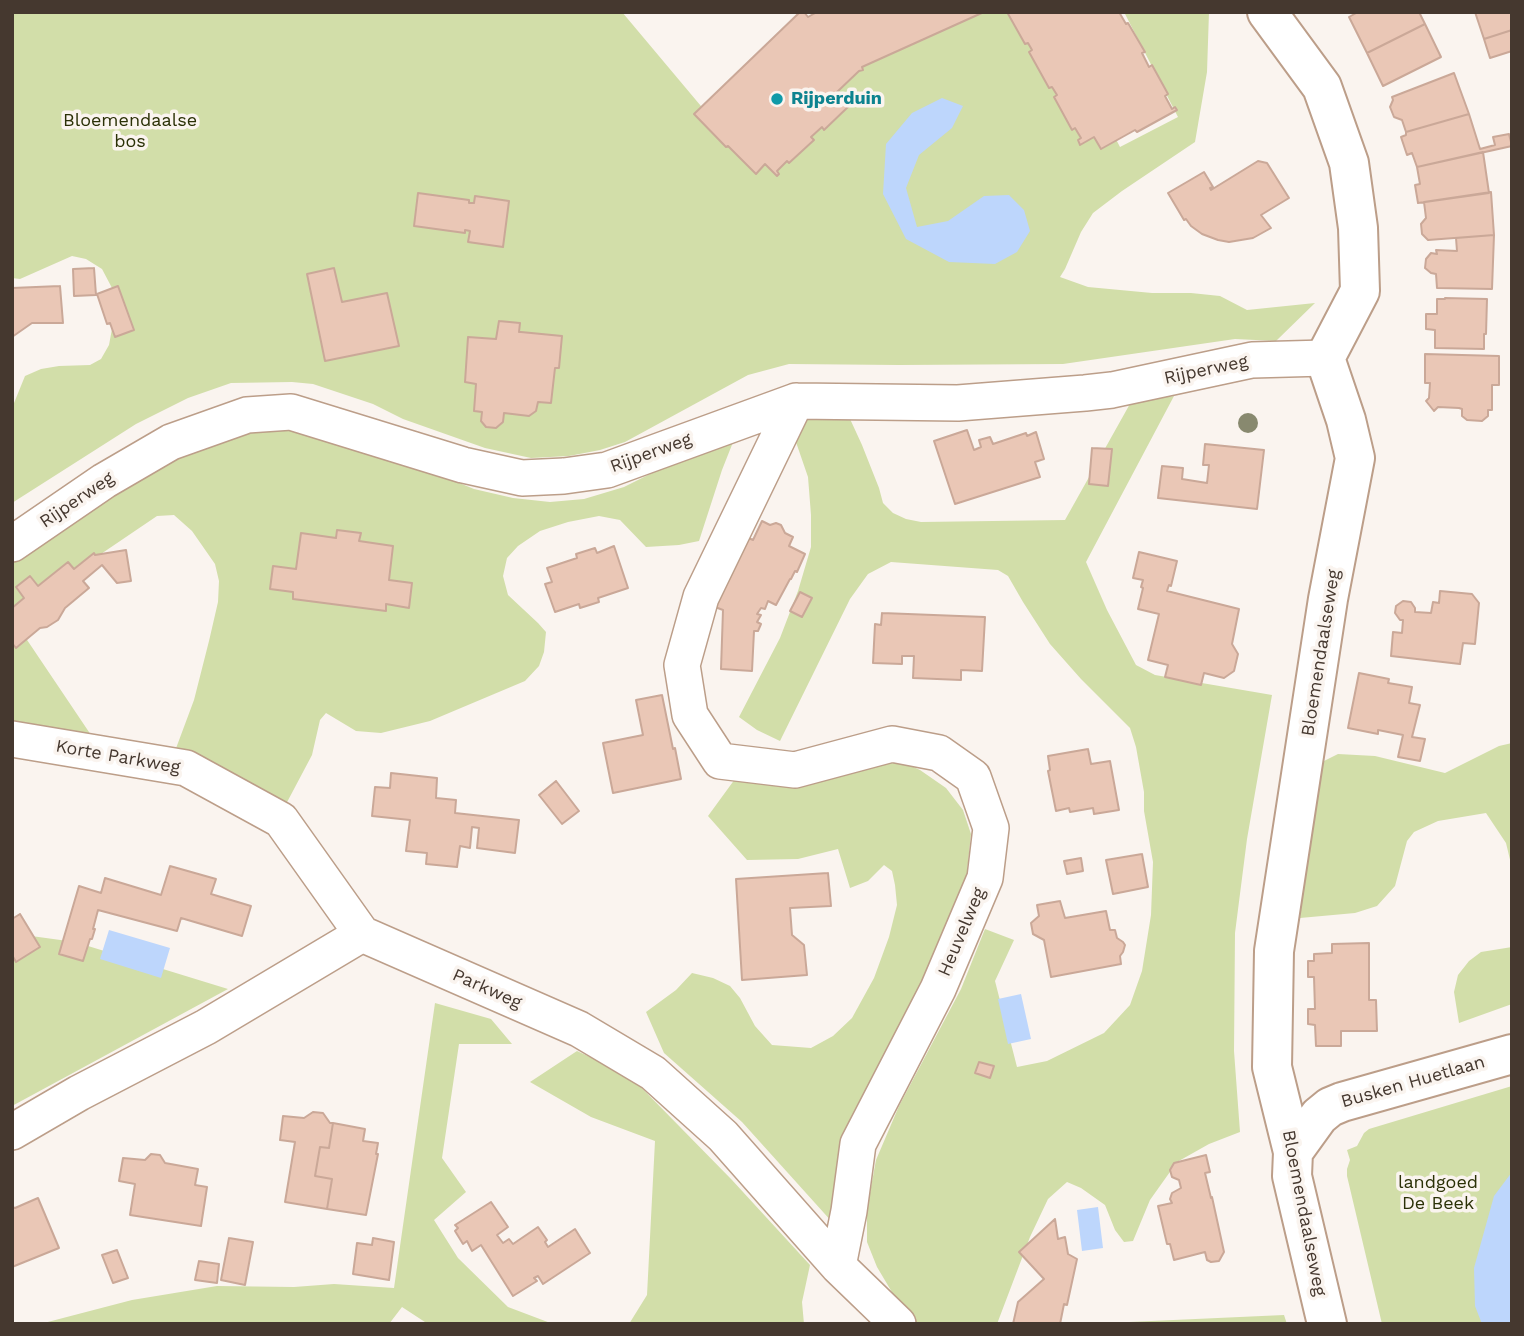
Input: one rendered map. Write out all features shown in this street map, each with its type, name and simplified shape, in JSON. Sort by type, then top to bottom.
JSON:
[{"type":"street","points":[[1266,12],[1322,87],[1349,163],[1358,228],[1360,291],[1325,358]]},
{"type":"street","name":"Rijperweg","points":[[12,544],[103,481],[171,442],[247,415],[290,412],[463,466],[522,478],[564,476],[607,470],[796,401],[958,403],[1072,394],[1112,390],[1252,360],[1325,358]]},
{"type":"street","name":"Bloemendaalseweg","points":[[1325,358],[1346,420],[1355,458],[1328,599],[1274,951],[1272,1067],[1293,1152],[1292,1176],[1326,1324]]},
{"type":"street","name":"Heuvelweg","points":[[796,401],[701,597],[682,665],[690,715],[720,761],[795,770],[892,744],[939,752],[973,776],[991,828],[985,877],[975,902],[938,989],[858,1144],[838,1266]]},
{"type":"street","name":"Korte Parkweg","points":[[12,739],[186,768],[281,820],[362,934]]},
{"type":"street","points":[[12,1132],[79,1093],[206,1027],[362,934]]},
{"type":"street","name":"Parkweg","points":[[362,934],[579,1029],[653,1073],[723,1136],[838,1266],[898,1324]]},
{"type":"street","name":"Busken Huetlaan","points":[[1293,1152],[1319,1116],[1330,1107],[1512,1054]]},
{"type":"green space","name":"Bloemendaalse bos","points":[[12,12],[622,12],[737,149],[842,60],[947,12],[1050,12],[1120,147],[1178,117],[1124,12],[1209,12],[1207,72],[1195,142],[1093,213],[1060,277],[1088,287],[1220,296],[1247,310],[1315,303],[1276,341],[1235,339],[1063,364],[789,364],[748,375],[625,442],[569,456],[531,458],[485,448],[403,419],[373,404],[313,384],[231,383],[188,398],[136,424],[12,503],[12,408],[25,376],[41,369],[90,365],[101,359],[109,345],[114,318],[112,288],[102,269],[86,259],[72,256],[20,279],[12,278]]},
{"type":"green space","points":[[1174,396],[1086,562],[1136,665],[1155,675],[1272,695],[1247,839],[1235,933],[1234,1051],[1240,1132],[1209,1144],[1177,1162],[1150,1200],[1133,1241],[1124,1242],[1115,1230],[1105,1205],[1081,1188],[1067,1182],[1048,1199],[1030,1237],[997,1324],[916,1324],[905,1314],[877,1267],[867,1242],[867,1209],[876,1160],[899,1106],[961,989],[985,929],[1014,940],[995,981],[1017,1067],[1047,1061],[1104,1033],[1130,1005],[1142,971],[1151,915],[1153,862],[1144,811],[1144,792],[1130,728],[1050,644],[1008,576],[998,570],[891,562],[868,574],[850,599],[780,741],[757,730],[739,717],[780,638],[811,547],[808,477],[787,416],[845,408],[883,503],[893,513],[906,519],[921,522],[1065,520],[1131,402]]},
{"type":"green space","points":[[294,426],[403,460],[474,489],[513,498],[550,502],[584,499],[624,487],[739,427],[699,541],[646,547],[620,520],[599,516],[540,531],[518,546],[507,558],[503,576],[508,595],[546,632],[539,666],[525,681],[430,721],[381,733],[356,731],[326,713],[320,720],[312,755],[285,806],[175,751],[194,700],[218,602],[219,581],[215,564],[192,531],[174,515],[157,516],[36,598],[17,625],[91,735],[12,722],[12,563],[134,480],[195,445],[250,429]]},
{"type":"green space","points":[[1512,743],[1512,868],[1506,843],[1486,813],[1438,821],[1414,832],[1407,841],[1395,886],[1377,906],[1355,913],[1300,918],[1303,877],[1322,762],[1338,754],[1375,756],[1445,773],[1499,746]]},
{"type":"green space","points":[[892,757],[920,770],[946,788],[963,810],[971,834],[965,891],[833,1223],[742,1122],[664,1053],[646,1012],[676,990],[692,973],[730,986],[740,998],[755,1026],[772,1045],[811,1048],[833,1036],[852,1018],[874,978],[889,937],[897,905],[892,871],[884,865],[868,881],[850,888],[838,849],[798,859],[747,860],[708,816],[743,768]]},
{"type":"green space","points":[[24,935],[75,942],[228,989],[12,1106],[12,936]]},
{"type":"green space","points":[[1512,947],[1512,1004],[1459,1023],[1454,992],[1458,975],[1469,961],[1481,952]]},
{"type":"green space","points":[[435,1003],[491,1019],[512,1044],[459,1044],[442,1158],[466,1192],[434,1220],[458,1258],[508,1307],[553,1324],[428,1324],[402,1307],[389,1324],[40,1324],[132,1300],[217,1286],[294,1287],[334,1284],[394,1288]]},
{"type":"green space","points":[[577,1051],[629,1075],[732,1180],[810,1265],[802,1302],[804,1324],[629,1324],[647,1295],[655,1141],[591,1117],[530,1082]]},
{"type":"green space","name":"landgoed De Beek","points":[[1512,1086],[1512,1324],[1382,1324],[1347,1176],[1350,1160],[1347,1150],[1357,1146],[1369,1129]]},
{"type":"green space","points":[[1284,1315],[1287,1324],[1107,1324],[1107,1323]]},
{"type":"water","points":[[942,98],[963,106],[952,128],[919,155],[906,188],[917,227],[948,221],[984,196],[1009,195],[1024,210],[1030,231],[1017,252],[995,264],[949,262],[906,239],[883,194],[886,144],[912,113]]},
{"type":"water","points":[[109,930],[170,948],[161,978],[100,959]]},
{"type":"water","points":[[1021,994],[1031,1039],[1008,1044],[998,999]]},
{"type":"water","points":[[1512,1172],[1512,1324],[1482,1324],[1475,1306],[1474,1268],[1494,1196]]},
{"type":"water","points":[[1098,1207],[1103,1248],[1082,1251],[1077,1210]]},
{"type":"building","name":"Rijperduin","points":[[800,12],[804,12],[808,17],[817,12],[984,12],[862,67],[863,70],[837,92],[849,106],[824,130],[822,127],[811,137],[814,140],[789,163],[787,161],[777,171],[777,176],[765,164],[756,174],[694,114]]},
{"type":"building","points":[[1007,12],[1119,12],[1145,52],[1142,53],[1149,67],[1152,65],[1168,94],[1165,96],[1172,109],[1175,107],[1177,110],[1101,149],[1094,137],[1080,145],[1078,140],[1081,138],[1075,128],[1072,130],[1054,97],[1057,95],[1052,87],[1049,88],[1029,52],[1032,50],[1028,43],[1025,44]]},
{"type":"building","points":[[1358,12],[1419,12],[1425,24],[1367,53],[1349,17]]},
{"type":"building","points":[[1475,12],[1512,12],[1512,30],[1484,39]]},
{"type":"building","points":[[1425,24],[1441,57],[1383,86],[1367,53]]},
{"type":"building","points":[[1512,30],[1512,51],[1490,58],[1484,39]]},
{"type":"building","points":[[1454,73],[1469,114],[1406,132],[1402,120],[1394,117],[1390,107],[1392,97]]},
{"type":"building","points":[[1469,114],[1480,149],[1495,145],[1493,137],[1509,134],[1512,146],[1417,167],[1412,153],[1407,155],[1401,137],[1406,135],[1406,132]]},
{"type":"building","points":[[1483,152],[1489,193],[1418,203],[1415,185],[1420,184],[1417,167]]},
{"type":"building","points":[[1258,161],[1267,163],[1289,198],[1261,215],[1271,228],[1253,238],[1229,242],[1202,234],[1184,220],[1168,193],[1204,172],[1213,187],[1211,190]]},
{"type":"building","points":[[1491,192],[1494,235],[1428,240],[1422,234],[1421,224],[1426,218],[1424,202]]},
{"type":"building","points":[[418,193],[469,200],[469,203],[474,203],[475,196],[509,201],[503,247],[468,242],[470,231],[465,230],[465,233],[414,226]]},
{"type":"building","points":[[1494,235],[1492,289],[1437,288],[1436,274],[1425,268],[1426,259],[1431,253],[1437,254],[1436,250],[1457,251],[1456,238]]},
{"type":"building","points":[[94,268],[96,295],[74,296],[73,269]]},
{"type":"building","points":[[334,268],[342,302],[387,293],[399,346],[325,361],[307,274]]},
{"type":"building","points":[[60,286],[63,323],[32,323],[12,337],[12,288]]},
{"type":"building","points":[[118,286],[134,330],[115,337],[110,323],[107,324],[97,294]]},
{"type":"building","points":[[1437,299],[1487,299],[1484,349],[1435,348],[1435,330],[1426,329],[1426,314],[1437,314]]},
{"type":"building","points":[[499,321],[520,323],[519,332],[562,336],[559,368],[555,368],[551,403],[538,402],[536,411],[529,416],[504,413],[503,422],[496,428],[486,427],[481,421],[482,412],[474,411],[476,384],[465,382],[468,337],[496,339]]},
{"type":"building","points":[[1425,354],[1499,356],[1499,385],[1492,385],[1492,410],[1488,410],[1488,416],[1482,421],[1467,420],[1459,408],[1438,407],[1434,411],[1426,401],[1429,398],[1430,383],[1425,383]]},
{"type":"building","points":[[967,430],[974,450],[981,447],[979,440],[990,437],[993,444],[1036,432],[1044,459],[1035,462],[1040,477],[955,504],[934,441]]},
{"type":"building","points":[[1205,444],[1264,450],[1257,509],[1158,498],[1162,466],[1183,468],[1182,479],[1207,483],[1209,465],[1203,465]]},
{"type":"building","points":[[1092,448],[1112,449],[1108,486],[1089,484]]},
{"type":"building","points":[[762,521],[770,525],[781,525],[785,533],[793,537],[789,546],[805,554],[776,605],[768,601],[765,609],[761,608],[757,614],[761,615],[757,622],[761,624],[758,631],[754,631],[752,671],[721,669],[723,610],[715,607],[744,536],[753,540]]},
{"type":"building","points":[[337,530],[361,533],[359,541],[393,546],[389,580],[412,583],[409,608],[386,604],[386,611],[293,599],[293,592],[270,589],[273,566],[296,569],[301,533],[336,538]]},
{"type":"building","points":[[614,546],[628,588],[598,598],[599,602],[580,608],[579,604],[555,612],[545,584],[552,582],[547,568],[577,558],[576,554],[595,548],[597,553]]},
{"type":"building","points":[[126,550],[131,581],[117,583],[102,565],[83,581],[89,588],[65,608],[58,620],[40,628],[16,648],[12,643],[12,608],[24,598],[16,587],[30,576],[38,586],[68,562],[74,569],[94,553]]},
{"type":"building","points":[[1139,552],[1177,561],[1171,586],[1169,585],[1167,591],[1239,609],[1232,644],[1238,654],[1234,671],[1224,678],[1204,673],[1201,685],[1165,677],[1168,665],[1148,660],[1159,614],[1138,609],[1143,580],[1133,578]]},
{"type":"building","points":[[1440,591],[1472,594],[1479,603],[1475,644],[1463,643],[1460,664],[1391,656],[1393,632],[1402,633],[1403,620],[1395,613],[1396,606],[1403,601],[1411,602],[1415,612],[1431,613],[1433,602],[1439,603]]},
{"type":"building","points":[[800,592],[812,598],[802,617],[790,611]]},
{"type":"building","points":[[882,613],[985,617],[982,671],[961,670],[961,680],[913,678],[914,656],[902,656],[902,664],[873,663],[875,624],[881,625]]},
{"type":"building","points":[[1359,673],[1389,679],[1388,683],[1412,687],[1409,703],[1420,705],[1412,737],[1425,739],[1420,761],[1398,757],[1403,735],[1378,730],[1378,734],[1348,728]]},
{"type":"building","points":[[662,695],[681,779],[613,793],[603,743],[643,735],[636,700]]},
{"type":"building","points":[[1088,749],[1091,764],[1110,761],[1119,810],[1094,814],[1093,808],[1070,812],[1069,808],[1056,811],[1048,771],[1048,756]]},
{"type":"building","points":[[391,773],[437,778],[436,798],[456,800],[455,813],[519,820],[515,853],[477,848],[479,828],[472,827],[470,848],[460,846],[457,867],[426,864],[427,853],[406,851],[410,820],[372,816],[375,787],[390,788]]},
{"type":"building","points":[[556,781],[579,811],[562,824],[539,795]]},
{"type":"building","points":[[1142,854],[1148,887],[1113,894],[1106,860]]},
{"type":"building","points":[[1081,858],[1083,871],[1067,874],[1064,861]]},
{"type":"building","points":[[170,866],[216,879],[211,894],[251,906],[242,936],[181,918],[177,931],[98,910],[95,929],[83,961],[59,954],[79,886],[101,893],[105,878],[161,895]]},
{"type":"building","points":[[828,873],[831,906],[790,908],[792,935],[804,945],[807,975],[742,980],[736,879]]},
{"type":"building","points":[[1060,901],[1065,918],[1106,911],[1110,930],[1115,930],[1117,938],[1125,945],[1120,956],[1121,964],[1051,977],[1044,940],[1033,934],[1031,923],[1039,916],[1037,905]]},
{"type":"building","points":[[20,914],[40,947],[16,962],[12,955],[12,919]]},
{"type":"building","points":[[1369,943],[1369,1000],[1376,1000],[1377,1031],[1341,1031],[1341,1046],[1316,1046],[1315,1025],[1308,1024],[1308,1009],[1315,1009],[1314,977],[1308,977],[1308,961],[1314,961],[1314,954],[1332,953],[1332,944]]},
{"type":"building","points":[[979,1062],[994,1066],[990,1078],[975,1073]]},
{"type":"building","points":[[313,1112],[323,1113],[330,1123],[333,1123],[329,1148],[320,1147],[315,1176],[332,1179],[327,1209],[285,1202],[295,1142],[280,1140],[283,1116],[304,1118]]},
{"type":"building","points":[[333,1123],[365,1129],[363,1141],[378,1143],[366,1215],[327,1209],[332,1179],[315,1176],[320,1147],[329,1148]]},
{"type":"building","points":[[151,1154],[160,1155],[165,1163],[198,1169],[195,1185],[207,1187],[201,1226],[130,1215],[135,1184],[119,1181],[123,1158],[145,1160]]},
{"type":"building","points":[[1206,1155],[1210,1172],[1205,1173],[1224,1252],[1219,1261],[1207,1260],[1205,1252],[1174,1260],[1170,1244],[1167,1244],[1158,1206],[1172,1203],[1172,1193],[1181,1188],[1179,1180],[1172,1177],[1170,1170],[1174,1163]]},
{"type":"building","points":[[38,1198],[59,1248],[12,1267],[12,1207]]},
{"type":"building","points":[[491,1202],[508,1227],[497,1235],[503,1243],[509,1239],[513,1244],[538,1227],[547,1240],[545,1242],[548,1247],[575,1229],[590,1253],[543,1284],[538,1276],[534,1278],[537,1281],[513,1296],[481,1245],[472,1251],[467,1241],[463,1244],[455,1231],[458,1228],[455,1225]]},
{"type":"building","points":[[1055,1219],[1058,1239],[1065,1237],[1068,1254],[1077,1259],[1060,1324],[1013,1324],[1018,1302],[1044,1279],[1019,1252]]},
{"type":"building","points":[[229,1238],[253,1242],[245,1285],[221,1280]]},
{"type":"building","points":[[373,1238],[394,1242],[389,1280],[353,1274],[357,1243],[372,1245]]},
{"type":"building","points":[[117,1250],[128,1278],[113,1283],[102,1255]]},
{"type":"building","points":[[199,1261],[219,1264],[217,1283],[195,1280]]},
{"type":"place","name":"Rijperduin","points":[[777,99]]}]
